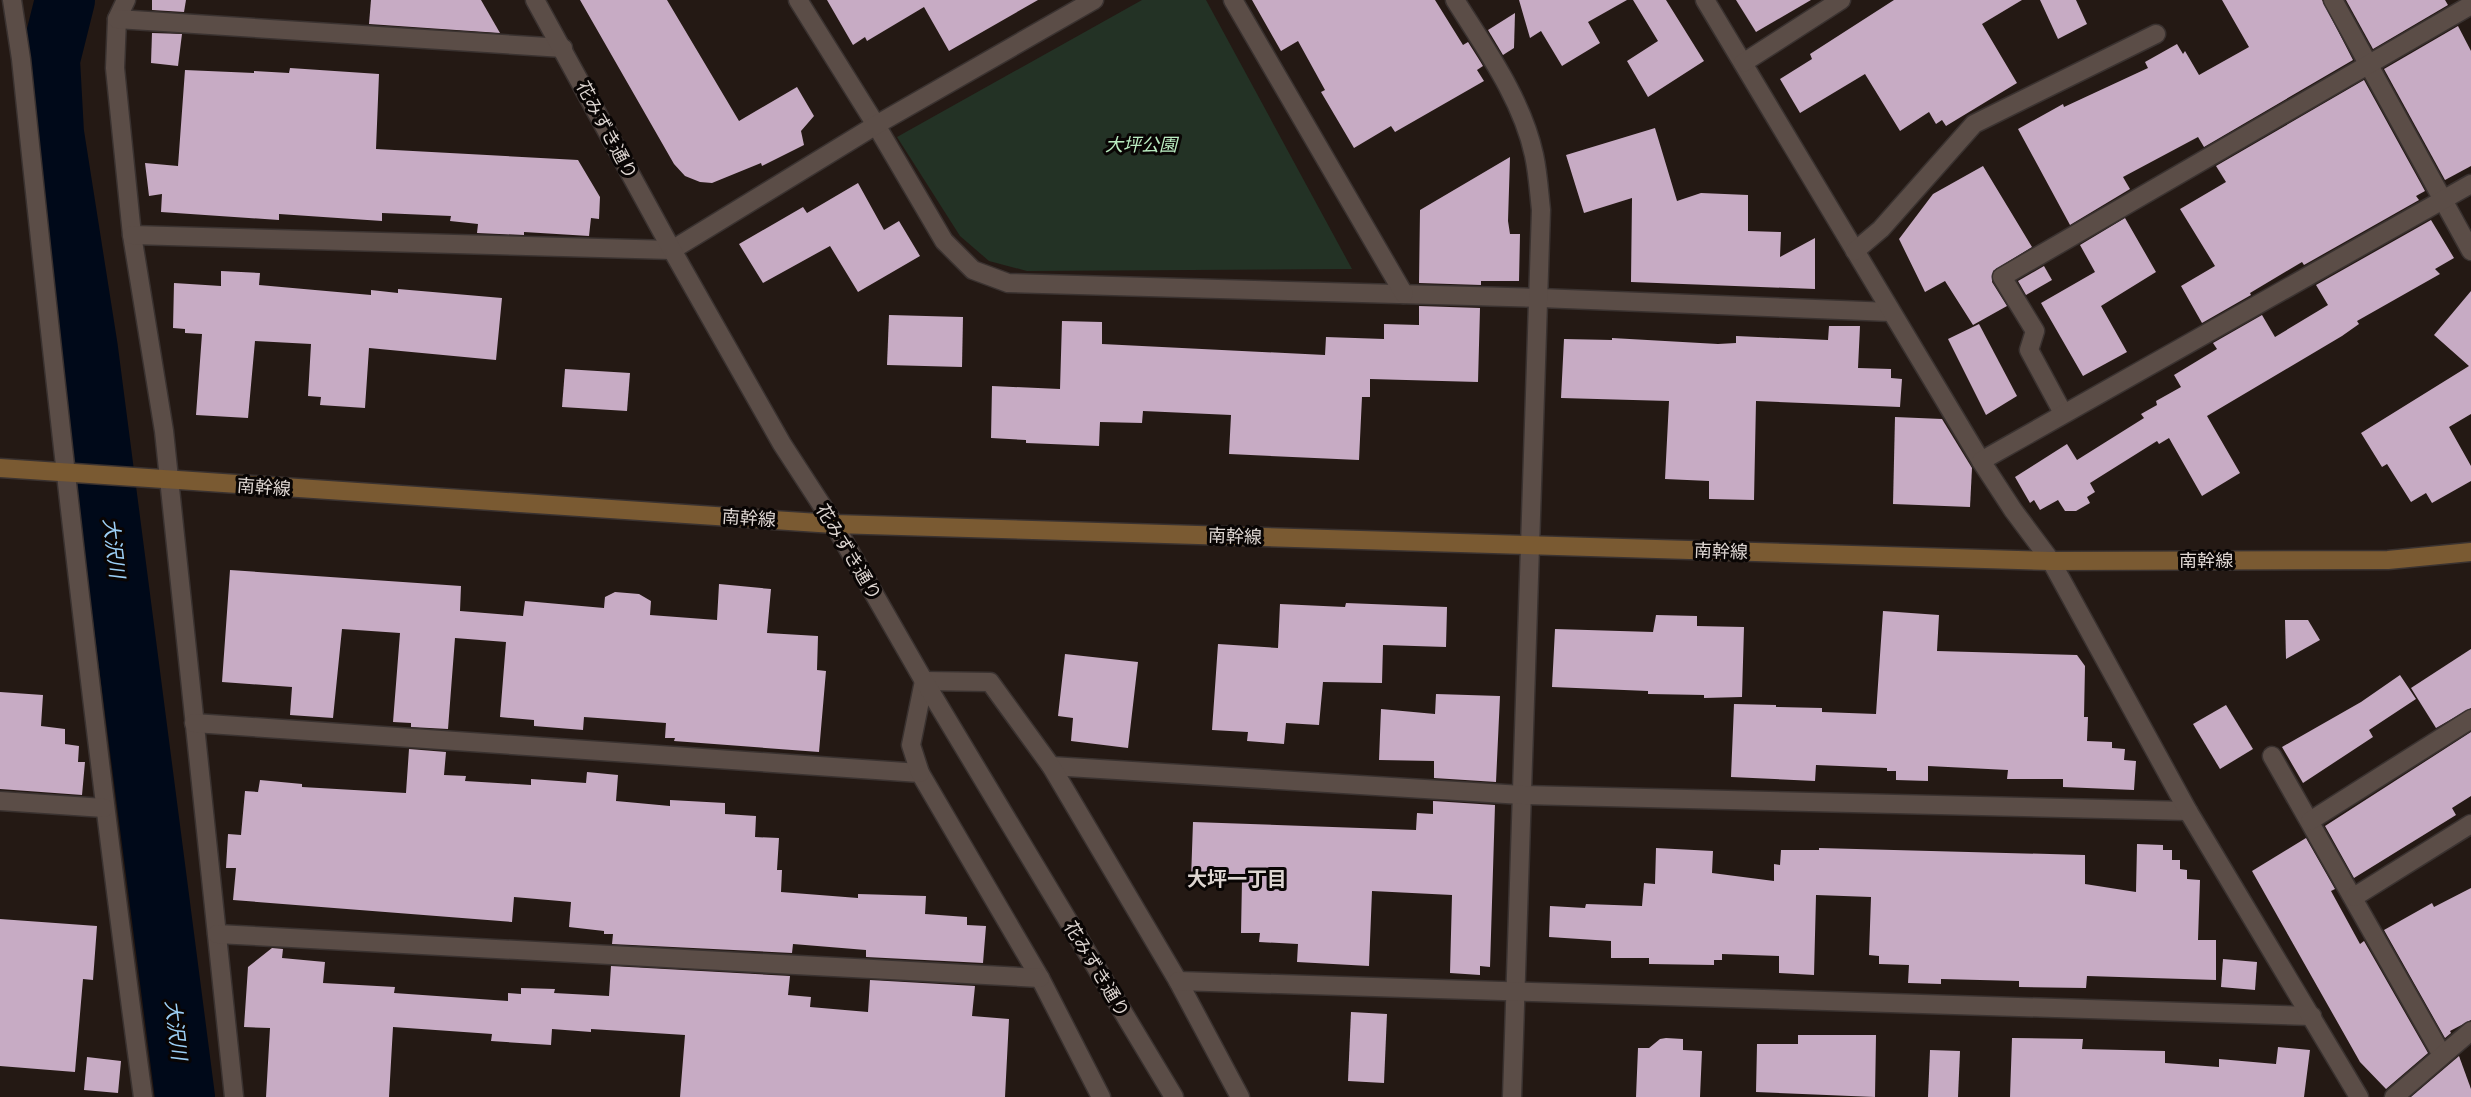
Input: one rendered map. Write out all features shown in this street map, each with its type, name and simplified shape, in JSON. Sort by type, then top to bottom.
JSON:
[{"type":"main road","name":"南幹線","points":[[0,468],[834,524],[2051,561],[2388,560],[2471,552]]},
{"type":"street","points":[[126,0],[117,19],[115,68],[132,235],[164,431],[162,479],[194,723],[234,1097]]},
{"type":"street","name":"花みずき通り","points":[[535,0],[672,250],[782,444],[834,524],[924,681],[1174,1097]]},
{"type":"street","points":[[798,0],[876,125],[944,241],[973,270],[1008,283],[1540,298],[1891,312]]},
{"type":"street","points":[[132,235],[672,250],[876,125],[1094,0]]},
{"type":"street","points":[[1233,0],[1404,294]]},
{"type":"street","points":[[1455,0],[1500,73],[1521,118],[1534,154],[1541,210],[1540,298],[1512,1097]]},
{"type":"street","points":[[1705,0],[1981,461],[2013,510],[2051,561],[2188,811],[2359,1097]]},
{"type":"street","points":[[1743,63],[1841,0]]},
{"type":"street","points":[[2332,0],[2471,251]]},
{"type":"street","points":[[10,3],[74,473],[104,808],[143,1097]]},
{"type":"street","points":[[2063,413],[2029,350],[2035,330],[2002,277],[2368,67],[2471,5]]},
{"type":"street","points":[[117,19],[563,48]]},
{"type":"street","points":[[1855,251],[1881,229],[1974,124],[2156,34]]},
{"type":"street","points":[[1981,461],[2471,184]]},
{"type":"street","points":[[1101,1097],[1040,978],[920,773],[911,745],[924,681],[990,682],[1051,766],[1178,981],[1240,1097]]},
{"type":"street","points":[[2310,821],[2471,719]]},
{"type":"street","points":[[194,723],[920,773]]},
{"type":"street","points":[[2272,756],[2442,1055]]},
{"type":"street","points":[[1051,766],[1522,795],[2188,811]]},
{"type":"street","points":[[0,801],[104,808]]},
{"type":"street","points":[[2354,897],[2471,824]]},
{"type":"street","points":[[216,934],[1040,978]]},
{"type":"street","points":[[1178,981],[2312,1016]]},
{"type":"street","points":[[2394,1097],[2471,1031]]},
{"type":"green space","name":"大坪公園","points":[[1142,0],[1206,0],[1352,269],[1027,271],[989,261],[960,236],[897,137]]},
{"type":"building","points":[[152,0],[186,0],[184,12],[152,10]]},
{"type":"building","points":[[371,0],[481,0],[500,33],[369,24]]},
{"type":"building","points":[[580,0],[667,0],[739,121],[797,87],[814,116],[801,131],[804,145],[762,166],[761,163],[712,183],[700,182],[685,176],[674,164]]},
{"type":"building","points":[[827,0],[1038,0],[949,51],[924,7],[867,41],[865,37],[853,45]]},
{"type":"building","points":[[1252,0],[1435,0],[1463,45],[1468,42],[1480,61],[1483,66],[1477,70],[1484,81],[1395,132],[1391,126],[1354,148],[1321,92],[1325,90],[1298,41],[1281,51]]},
{"type":"building","points":[[1519,0],[1627,0],[1588,22],[1600,43],[1562,66],[1541,31],[1530,38]]},
{"type":"building","points":[[1633,0],[1666,0],[1704,61],[1648,97],[1627,61],[1658,41]]},
{"type":"building","points":[[1736,0],[1811,0],[1756,32]]},
{"type":"building","points":[[1894,0],[2022,0],[1982,24],[2017,83],[1946,126],[1942,120],[1936,124],[1929,112],[1900,131],[1865,74],[1800,113],[1780,79],[1812,59],[1810,54]]},
{"type":"building","points":[[2040,0],[2076,0],[2087,24],[2058,39]]},
{"type":"building","points":[[2222,0],[2322,0],[2353,60],[2204,147],[2198,137],[2123,177],[2130,189],[2070,225],[2018,129],[2063,104],[2064,107],[2148,68],[2145,62],[2177,44],[2183,54],[2185,51],[2199,75],[2249,47]]},
{"type":"building","points":[[2346,0],[2445,0],[2448,5],[2373,49]]},
{"type":"building","points":[[1515,13],[1514,48],[1503,55],[1488,30]]},
{"type":"building","points":[[2458,26],[2471,51],[2471,166],[2445,180],[2384,69]]},
{"type":"building","points":[[152,33],[182,34],[178,66],[151,63]]},
{"type":"building","points":[[290,68],[379,74],[376,149],[578,160],[600,197],[599,219],[591,218],[589,236],[524,232],[524,235],[477,233],[478,224],[450,221],[451,216],[382,213],[382,221],[279,214],[279,220],[161,212],[162,194],[149,196],[145,163],[178,166],[185,70],[289,73]]},
{"type":"building","points":[[2364,80],[2425,191],[2416,196],[2419,200],[2304,265],[2302,262],[2202,323],[2181,286],[2215,266],[2180,209],[2226,182],[2216,166]]},
{"type":"building","points":[[1655,128],[1677,201],[1701,193],[1748,195],[1748,231],[1781,232],[1780,257],[1815,238],[1815,289],[1631,282],[1632,198],[1584,213],[1566,155]]},
{"type":"building","points":[[1510,157],[1508,221],[1510,234],[1520,234],[1519,281],[1481,281],[1481,285],[1419,283],[1420,210]]},
{"type":"building","points":[[1983,166],[2032,247],[1993,271],[1992,282],[2007,306],[1973,325],[1945,281],[1925,292],[1899,239],[1933,194]]},
{"type":"building","points":[[858,183],[884,230],[899,221],[920,256],[858,292],[830,246],[763,283],[739,244],[803,207],[807,213]]},
{"type":"building","points":[[2125,218],[2156,272],[2101,306],[2127,352],[2083,376],[2041,303],[2095,272],[2080,245]]},
{"type":"building","points":[[2431,220],[2454,258],[2435,269],[2440,274],[2357,321],[2359,324],[2342,336],[2207,416],[2240,473],[2202,496],[2169,438],[2159,444],[2157,441],[2090,483],[2095,492],[2087,497],[2090,503],[2076,511],[2065,511],[2058,500],[2040,510],[2034,500],[2030,503],[2015,477],[2067,444],[2077,460],[2144,418],[2141,414],[2157,405],[2156,401],[2181,387],[2174,375],[2217,349],[2213,343],[2262,315],[2275,337],[2328,305],[2316,285]]},
{"type":"building","points":[[2044,266],[2052,280],[2026,295],[2018,281]]},
{"type":"building","points":[[221,271],[260,273],[259,285],[371,295],[371,290],[398,293],[398,289],[502,298],[496,360],[369,348],[365,408],[320,405],[321,397],[308,396],[311,344],[255,341],[248,418],[196,415],[202,334],[185,333],[185,329],[173,328],[174,283],[221,286]]},
{"type":"building","points":[[2471,291],[2471,414],[2449,427],[2471,466],[2471,481],[2432,503],[2426,493],[2411,502],[2387,464],[2382,467],[2361,433],[2469,366],[2434,335]]},
{"type":"building","points":[[1419,306],[1480,308],[1478,382],[1370,379],[1370,397],[1362,397],[1359,460],[1229,454],[1231,415],[1143,411],[1142,423],[1100,422],[1099,446],[1026,443],[1026,440],[991,438],[992,386],[1060,389],[1062,321],[1102,322],[1102,344],[1325,355],[1326,337],[1384,339],[1384,324],[1419,325]]},
{"type":"building","points":[[889,315],[963,317],[962,367],[887,365]]},
{"type":"building","points":[[1979,324],[2017,396],[1986,415],[1948,339]]},
{"type":"building","points":[[1829,326],[1860,326],[1858,368],[1891,369],[1891,378],[1902,379],[1900,407],[1756,401],[1754,500],[1709,499],[1709,481],[1665,479],[1669,401],[1561,398],[1564,339],[1612,340],[1612,338],[1718,344],[1736,343],[1736,336],[1828,340]]},
{"type":"building","points":[[565,369],[630,373],[627,411],[562,407]]},
{"type":"building","points":[[1895,417],[1942,419],[1972,468],[1970,507],[1893,504]]},
{"type":"building","points":[[230,570],[461,586],[460,611],[523,616],[525,601],[604,608],[605,597],[615,592],[639,594],[651,601],[650,615],[717,620],[719,584],[771,589],[767,633],[818,636],[817,670],[826,671],[819,752],[674,741],[675,738],[665,738],[666,723],[584,717],[583,730],[534,726],[534,720],[500,717],[506,642],[455,638],[448,729],[411,727],[411,723],[393,722],[400,633],[342,629],[333,718],[290,715],[292,687],[222,682]]},
{"type":"building","points":[[1346,603],[1447,607],[1446,647],[1383,645],[1382,683],[1323,682],[1319,725],[1286,723],[1284,744],[1247,741],[1248,732],[1212,730],[1218,644],[1278,648],[1280,604],[1345,607]]},
{"type":"building","points":[[1883,611],[1939,615],[1937,651],[2077,655],[2085,666],[2084,717],[2088,717],[2087,741],[2112,742],[2112,748],[2125,749],[2124,760],[2136,761],[2134,790],[2063,787],[2063,779],[2007,779],[2008,770],[1928,766],[1928,781],[1896,780],[1896,771],[1887,771],[1887,768],[1816,765],[1815,781],[1731,777],[1734,704],[1822,708],[1822,712],[1876,714]]},
{"type":"building","points":[[1656,615],[1697,616],[1697,626],[1744,627],[1742,697],[1704,698],[1704,695],[1648,694],[1648,691],[1552,687],[1555,629],[1653,632]]},
{"type":"building","points":[[2285,620],[2308,620],[2320,640],[2286,659]]},
{"type":"building","points":[[2471,649],[2471,708],[2436,728],[2411,688]]},
{"type":"building","points":[[1065,654],[1138,662],[1128,748],[1071,741],[1073,718],[1058,716]]},
{"type":"building","points":[[2400,675],[2416,699],[2369,730],[2373,737],[2303,783],[2282,747],[2361,702]]},
{"type":"building","points":[[0,692],[43,695],[41,726],[65,729],[65,744],[79,746],[78,762],[85,762],[82,795],[0,789]]},
{"type":"building","points":[[1436,694],[1500,696],[1496,782],[1434,778],[1434,761],[1379,760],[1381,709],[1435,714]]},
{"type":"building","points":[[2226,705],[2253,749],[2220,769],[2193,724]]},
{"type":"building","points":[[2471,732],[2471,796],[2452,808],[2456,815],[2354,878],[2325,826]]},
{"type":"building","points":[[409,749],[446,752],[444,775],[466,776],[465,781],[531,785],[531,779],[586,783],[587,772],[618,775],[616,801],[670,806],[670,800],[725,803],[725,814],[756,816],[755,837],[779,838],[777,870],[782,870],[781,892],[858,898],[858,894],[926,896],[925,914],[967,917],[967,925],[986,926],[983,963],[866,957],[866,950],[793,944],[792,953],[612,944],[613,934],[569,927],[571,902],[514,897],[512,922],[233,900],[236,868],[226,868],[228,834],[241,835],[245,791],[258,792],[260,780],[302,784],[302,787],[406,793]]},
{"type":"building","points":[[1433,801],[1495,805],[1490,967],[1480,966],[1480,975],[1450,973],[1452,895],[1372,891],[1369,966],[1297,962],[1298,944],[1259,942],[1260,933],[1241,933],[1242,880],[1191,879],[1193,822],[1416,830],[1417,813],[1433,814]]},
{"type":"building","points":[[2306,838],[2335,889],[2331,891],[2360,944],[2364,941],[2428,1053],[2386,1089],[2360,1062],[2252,871]]},
{"type":"building","points":[[2137,844],[2163,845],[2163,850],[2172,850],[2172,860],[2180,860],[2180,869],[2187,870],[2187,879],[2200,880],[2198,940],[2216,940],[2216,980],[2087,976],[2086,988],[2019,987],[2019,981],[1941,979],[1941,984],[1908,983],[1909,965],[1879,964],[1879,956],[1869,955],[1871,897],[1816,895],[1814,975],[1779,973],[1779,956],[1722,954],[1722,960],[1714,960],[1714,965],[1649,964],[1649,958],[1611,958],[1611,941],[1549,937],[1550,906],[1585,908],[1586,904],[1642,906],[1644,883],[1655,884],[1656,848],[1713,851],[1712,873],[1774,881],[1774,864],[1780,865],[1781,850],[1819,850],[1819,848],[2085,855],[2085,884],[2136,892]]},
{"type":"building","points":[[2471,888],[2471,1020],[2450,1031],[2451,1033],[2445,1038],[2384,930],[2432,903],[2434,907]]},
{"type":"building","points":[[0,919],[97,926],[93,980],[83,979],[75,1072],[0,1066]]},
{"type":"building","points":[[272,948],[283,949],[282,958],[325,962],[323,983],[395,987],[394,993],[508,1001],[508,993],[521,994],[521,988],[555,989],[554,993],[609,996],[611,966],[790,976],[788,995],[811,997],[810,1007],[868,1012],[870,980],[975,986],[972,1016],[1009,1019],[1005,1097],[680,1097],[685,1035],[552,1029],[551,1045],[491,1041],[492,1034],[393,1027],[389,1097],[266,1097],[270,1028],[244,1027],[248,967]]},
{"type":"building","points":[[2223,959],[2257,962],[2255,990],[2221,987]]},
{"type":"building","points":[[1351,1012],[1387,1014],[1384,1083],[1348,1081]]},
{"type":"building","points":[[1798,1035],[1876,1035],[1875,1097],[1756,1092],[1757,1044],[1798,1044]]},
{"type":"building","points":[[2012,1038],[2083,1039],[2082,1049],[2165,1051],[2165,1063],[2219,1067],[2219,1059],[2276,1064],[2278,1047],[2310,1050],[2304,1097],[2010,1097]]},
{"type":"building","points":[[1660,1039],[1683,1039],[1683,1050],[1702,1051],[1700,1097],[1636,1097],[1638,1048],[1649,1048]]},
{"type":"building","points":[[1930,1050],[1960,1051],[1958,1097],[1928,1097]]},
{"type":"building","points":[[2459,1056],[2471,1089],[2471,1097],[2411,1097]]},
{"type":"building","points":[[87,1057],[121,1061],[118,1093],[84,1090]]},
{"type":"waterway","name":"大沢川","points":[[65,0],[50,60],[54,133],[88,349],[185,1097]]},
{"type":"district","name":"大坪一丁目","points":[[1237,879]]}]
